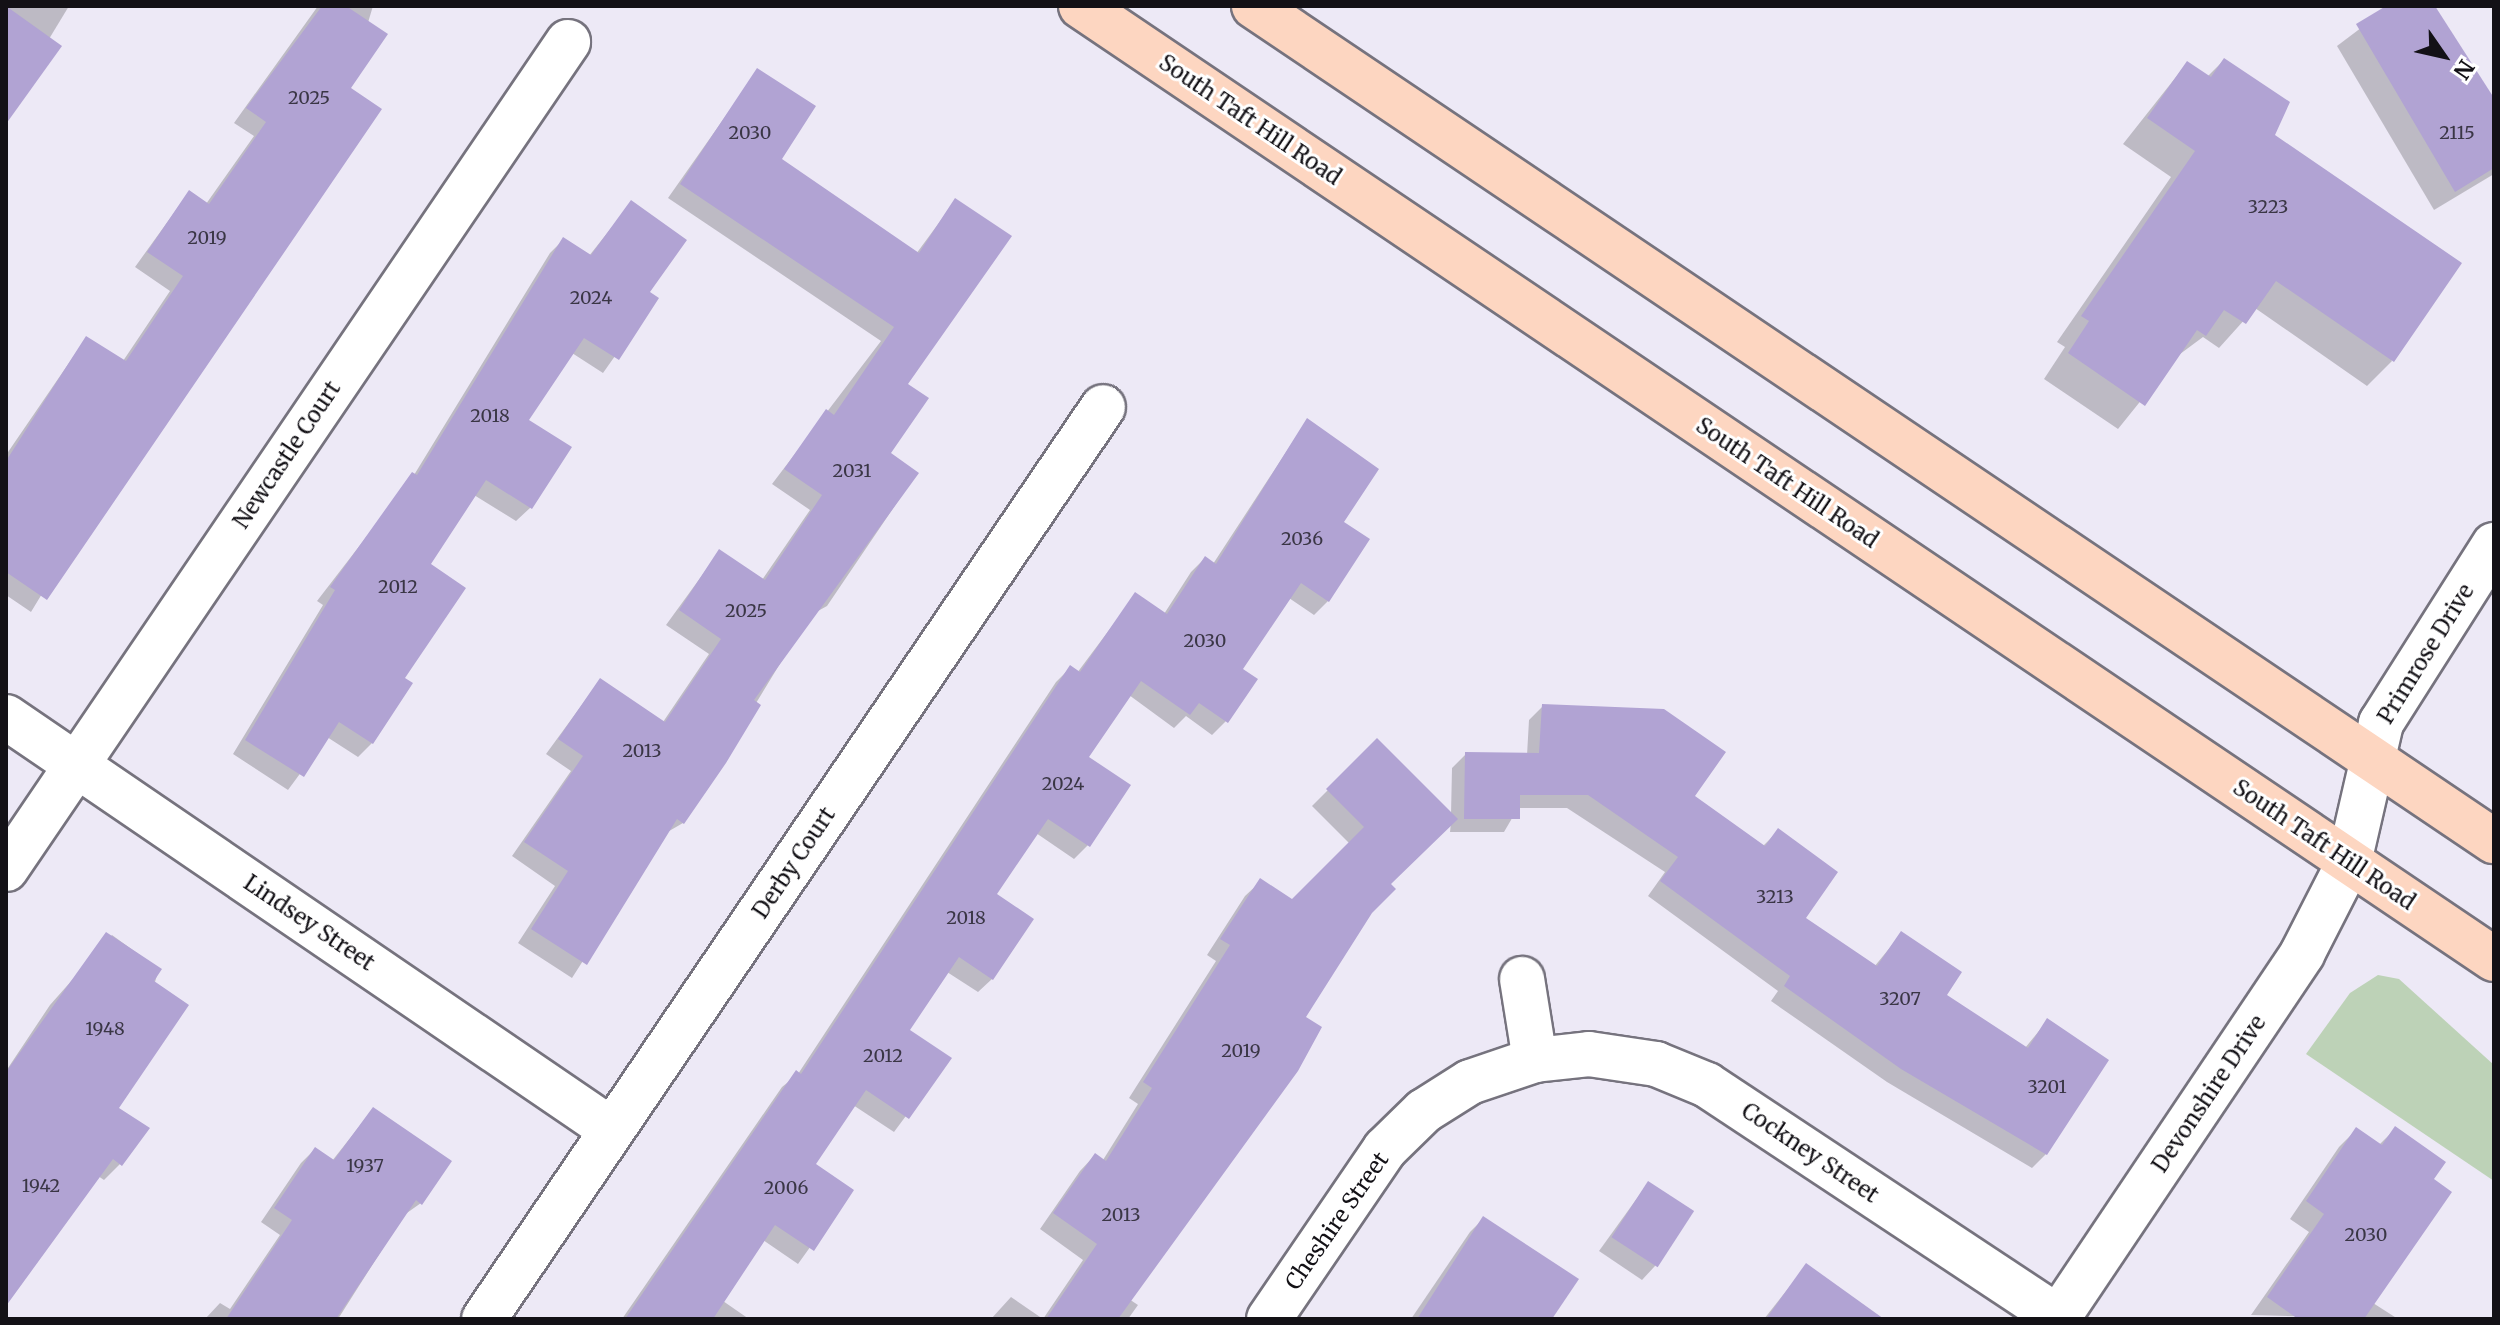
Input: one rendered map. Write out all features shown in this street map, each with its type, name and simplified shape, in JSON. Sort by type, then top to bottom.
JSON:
[{"type":"main road","name":"South Taft Hill Road","points":[[1081,6],[2494,959]]},
{"type":"main road","points":[[1254,6],[2494,841]]},
{"type":"street","name":"Newcastle Court","points":[[6,869],[568,42]]},
{"type":"street","name":"Derby Court","points":[[484,1319],[1103,407]]},
{"type":"street","name":"Primrose Drive","points":[[2349,862],[2370,758],[2397,692],[2494,545]]},
{"type":"street","name":"Lindsey Street","points":[[6,717],[612,1130]]},
{"type":"street","name":"Devonshire Drive","points":[[2059,1319],[2302,954],[2349,862]]},
{"type":"street","points":[[1522,979],[1535,1060]]},
{"type":"street","name":"Cockney Street","points":[[1535,1060],[1589,1054],[1656,1064],[1707,1085],[2059,1319]]},
{"type":"street","name":"Cheshire Street","points":[[1269,1319],[1395,1139],[1470,1082],[1535,1060]]},
{"type":"green space","points":[[2378,975],[2399,979],[2494,1065],[2494,1181],[2306,1054],[2350,993]]},
{"type":"building","points":[[6,6],[62,46],[6,124]]},
{"type":"building","points":[[322,6],[346,6],[388,34],[351,88],[382,109],[47,600],[6,572],[6,461],[86,336],[126,361],[183,276],[147,252],[189,190],[209,204],[266,122],[246,108]]},
{"type":"building","points":[[2386,6],[2435,6],[2494,98],[2494,168],[2455,192],[2356,24]]},
{"type":"building","points":[[2224,58],[2290,102],[2275,135],[2462,263],[2394,362],[2276,281],[2246,324],[2224,310],[2206,336],[2197,330],[2145,406],[2068,353],[2089,321],[2081,316],[2195,151],[2147,118],[2187,61],[2211,77]]},
{"type":"building","points":[[757,68],[816,106],[782,159],[919,253],[955,198],[1012,236],[908,384],[929,398],[891,453],[919,473],[754,700],[761,705],[726,763],[684,824],[677,819],[587,965],[531,929],[568,871],[524,842],[583,756],[558,739],[600,678],[665,722],[721,639],[679,610],[719,549],[765,580],[822,495],[784,469],[826,409],[834,415],[894,327],[680,184]]},
{"type":"building","points":[[631,200],[687,240],[650,292],[659,298],[619,360],[584,338],[529,420],[572,447],[532,509],[486,480],[431,564],[466,588],[405,678],[413,683],[373,744],[339,722],[304,777],[245,740],[335,590],[330,587],[412,472],[417,475],[563,237],[591,255]]},
{"type":"building","points":[[1307,418],[1379,469],[1344,522],[1370,539],[1329,602],[1301,583],[1243,669],[1258,679],[1228,723],[1199,703],[1190,715],[1141,681],[1089,757],[1131,785],[1090,847],[1048,819],[997,894],[1034,919],[993,980],[959,957],[910,1030],[952,1058],[909,1119],[866,1090],[816,1164],[854,1190],[814,1251],[775,1225],[713,1319],[625,1319],[796,1070],[801,1074],[1070,665],[1080,672],[1135,592],[1167,614],[1205,556],[1216,564]]},
{"type":"building","points":[[1542,704],[1664,709],[1726,752],[1695,796],[1765,846],[1778,828],[1838,872],[1806,918],[1877,966],[1901,931],[1962,972],[1947,995],[2028,1048],[2047,1018],[2109,1060],[2047,1155],[1901,1069],[1784,986],[1790,976],[1660,881],[1678,857],[1588,795],[1520,795],[1520,819],[1464,819],[1465,752],[1539,753]]},
{"type":"building","points":[[1377,738],[1458,819],[1391,884],[1396,889],[1372,913],[1306,1017],[1322,1027],[1298,1071],[1118,1319],[1046,1319],[1097,1244],[1053,1213],[1095,1153],[1106,1161],[1152,1088],[1143,1082],[1230,945],[1220,939],[1260,878],[1292,899],[1364,827],[1326,789]]},
{"type":"building","points":[[106,932],[162,969],[154,981],[189,1005],[119,1108],[150,1128],[122,1166],[113,1159],[6,1306],[6,1072]]},
{"type":"building","points":[[373,1107],[452,1161],[422,1205],[416,1200],[336,1319],[226,1319],[292,1220],[274,1208],[315,1147],[334,1160]]},
{"type":"building","points":[[2395,1126],[2446,1162],[2434,1179],[2452,1192],[2364,1319],[2298,1319],[2267,1297],[2324,1214],[2306,1201],[2356,1127],[2382,1145]]},
{"type":"building","points":[[1648,1181],[1694,1211],[1658,1267],[1612,1237]]},
{"type":"building","points":[[1483,1216],[1579,1279],[1552,1319],[1417,1319]]},
{"type":"building","points":[[1806,1263],[1884,1319],[1766,1319]]}]
